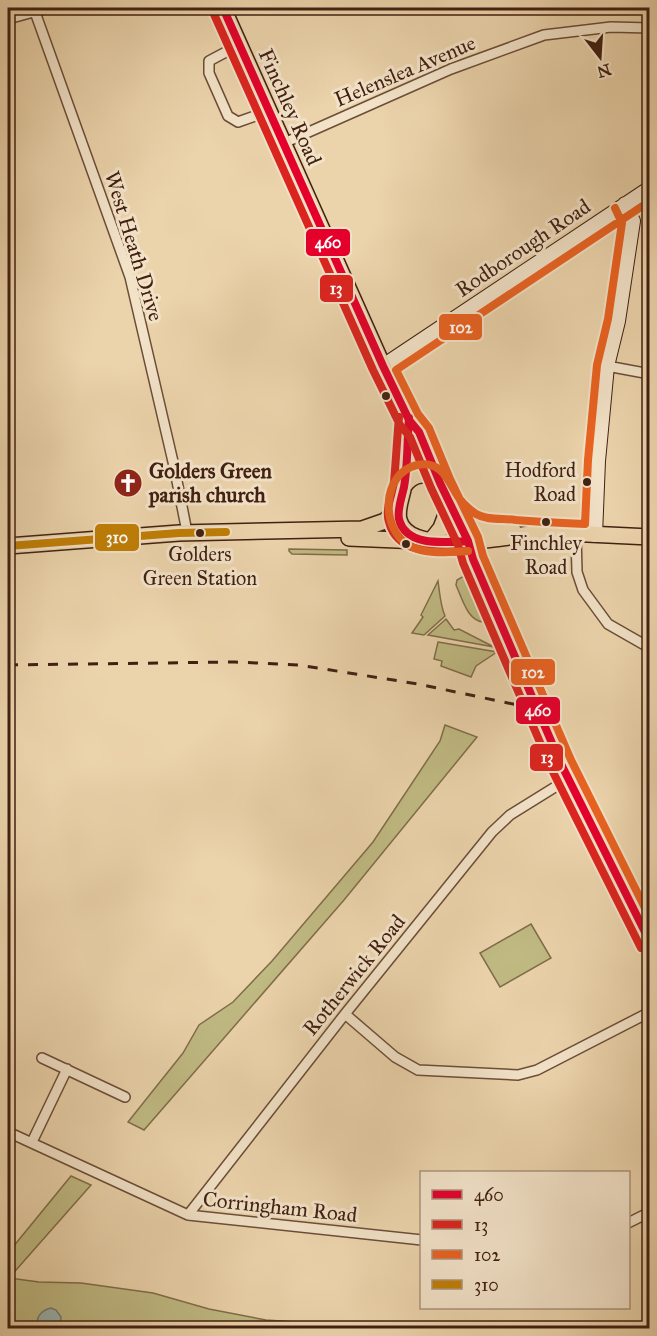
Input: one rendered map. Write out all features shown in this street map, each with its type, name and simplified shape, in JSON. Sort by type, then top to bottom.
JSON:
[{"type":"main road","name":"Finchley Road","points":[[223,8],[383,366],[409,420],[419,432],[468,541],[473,559],[568,779],[650,943]]},
{"type":"main road","points":[[409,420],[399,520],[413,537],[430,542]]},
{"type":"main road","points":[[404,486],[416,476],[425,474],[440,483]]},
{"type":"main road","points":[[430,542],[441,528],[450,504],[479,527],[534,533],[650,537]]},
{"type":"main road","points":[[8,546],[187,532],[362,529],[376,525],[391,516],[399,507]]},
{"type":"main road","points":[[271,532],[430,542],[516,538],[534,533]]},
{"type":"street","points":[[8,19],[48,8]]},
{"type":"street","name":"West Heath Drive","points":[[35,12],[130,277],[187,532]]},
{"type":"street","name":"Helenslea Avenue","points":[[284,142],[451,69],[544,35],[611,27],[650,28]]},
{"type":"street","points":[[239,45],[209,61],[208,73],[228,116],[238,122],[269,111]]},
{"type":"street","points":[[595,535],[598,461],[607,366],[618,321],[633,221],[625,204],[650,188]]},
{"type":"street","name":"Rodborough Road","points":[[383,366],[625,204]]},
{"type":"street","points":[[607,366],[650,374]]},
{"type":"street","points":[[576,534],[577,572],[583,590],[608,624],[650,648]]},
{"type":"street","name":"Rotherwick Road","points":[[188,1215],[345,1014],[492,832],[510,815],[568,779]]},
{"type":"street","points":[[345,1014],[396,1057],[418,1070],[518,1075],[537,1071],[650,1012]]},
{"type":"street","points":[[42,1058],[125,1097]]},
{"type":"street","points":[[32,1142],[67,1069]]},
{"type":"street","name":"Corringham Road","points":[[8,1132],[188,1215],[420,1240]]},
{"type":"street","points":[[630,1222],[650,1212]]},
{"type":"shaded area","points":[[289,549],[347,550],[347,555],[292,554]]},
{"type":"shaded area","points":[[464,576],[485,622],[474,618],[463,603],[456,585],[457,580]]},
{"type":"shaded area","points":[[438,581],[445,616],[424,635],[412,633],[423,617],[421,615]]},
{"type":"shaded area","points":[[446,619],[454,630],[459,629],[494,647],[428,635]]},
{"type":"shaded area","points":[[438,642],[497,652],[476,666],[471,677],[441,666],[442,661],[434,659]]},
{"type":"shaded area","points":[[445,725],[477,737],[344,900],[144,1130],[128,1122],[183,1053],[199,1025],[233,1002],[272,961],[373,842],[440,741]]},
{"type":"shaded area","points":[[531,924],[551,958],[500,987],[480,953]]},
{"type":"shaded area","points":[[71,1176],[91,1185],[9,1278],[39,1282],[81,1283],[153,1293],[209,1309],[266,1320],[384,1328],[8,1328],[8,1253]]},
{"type":"water","points":[[51,1308],[56,1310],[61,1317],[60,1328],[38,1328],[39,1315]]},
{"type":"railway","points":[[8,665],[235,662],[299,665],[418,684],[527,707]]},
{"type":"transit line","name":"460","points":[[223,8],[383,366],[409,420],[419,432],[468,541],[473,559],[561,764],[650,942]]},
{"type":"transit line","name":"13","points":[[213,12],[373,370],[400,425],[410,437],[458,545],[463,563],[551,768],[641,948]]},
{"type":"transit line","name":"102","points":[[650,201],[396,370],[418,414],[429,428],[478,537],[483,556],[571,760],[650,918]]},
{"type":"transit line","name":"102","points":[[468,551],[424,551],[410,546],[400,538],[393,528],[389,502],[391,490],[405,470],[417,465],[432,465],[442,472],[463,503],[473,512],[485,518],[585,524],[588,460],[597,365],[608,319],[622,223],[615,208]]},
{"type":"transit line","name":"13","points":[[399,417],[394,482],[388,512],[394,533],[401,541],[422,550],[468,551]]},
{"type":"transit line","name":"460","points":[[409,418],[407,462],[399,511],[399,519],[403,528],[418,539],[439,542],[468,541]]},
{"type":"transit line","name":"310","points":[[8,546],[179,533],[226,532]]},
{"type":"place","name":"Hodford Road","points":[[587,482]]},
{"type":"place","name":"Golders Green parish church","points":[[128,483]]},
{"type":"place","name":"Finchley Road","points":[[546,522]]},
{"type":"place","name":"Golders Green Station","points":[[200,533]]}]
